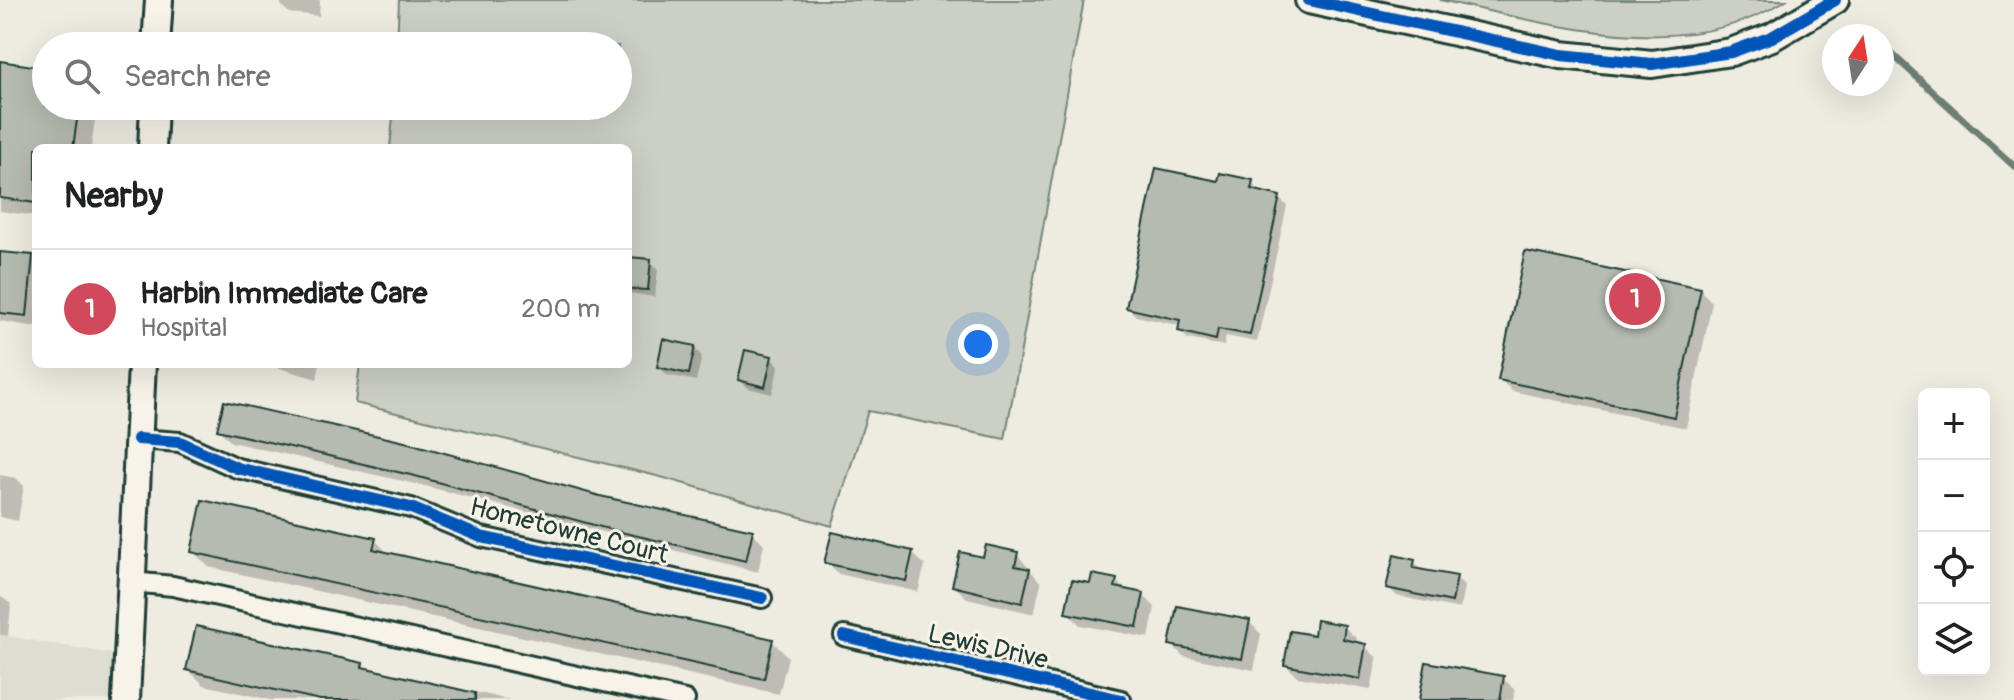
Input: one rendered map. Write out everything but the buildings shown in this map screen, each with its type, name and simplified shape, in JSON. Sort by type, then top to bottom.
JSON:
[{"type":"street","points":[[157,32],[159,0]]},
{"type":"street","points":[[1309,0],[1561,55],[1652,64],[1731,52],[1772,37],[1835,0]]},
{"type":"street","points":[[152,144],[153,120]]},
{"type":"street","points":[[126,700],[142,368]]},
{"type":"street","name":"Hometowne Court","points":[[138,439],[180,442],[237,468],[411,508],[481,537],[762,598]]},
{"type":"street","points":[[132,582],[173,586],[685,700]]},
{"type":"street","name":"Lewis Drive","points":[[844,636],[1121,700]]},
{"type":"shaded area","points":[[399,0],[1084,0],[1005,439],[868,411],[832,526],[661,477],[355,403],[359,368],[632,368],[632,144],[390,144],[393,120],[632,120],[632,32],[398,32]]},
{"type":"shaded area","points":[[1440,0],[1786,0],[1747,20],[1705,31],[1661,35],[1616,34],[1571,28]]},
{"type":"shaded area","points":[[0,635],[113,654],[114,700],[0,700]]},
{"type":"waterway","points":[[1894,56],[2014,166]]},
{"type":"cycle path","points":[[1309,0],[1561,55],[1652,64],[1731,52],[1772,37],[1835,0]]},
{"type":"cycle path","points":[[138,439],[180,442],[237,468],[411,508],[481,537],[762,598]]},
{"type":"cycle path","points":[[844,636],[1121,700]]},
{"type":"place","name":"Harbin Immediate Care","points":[[1635,299]]}]
